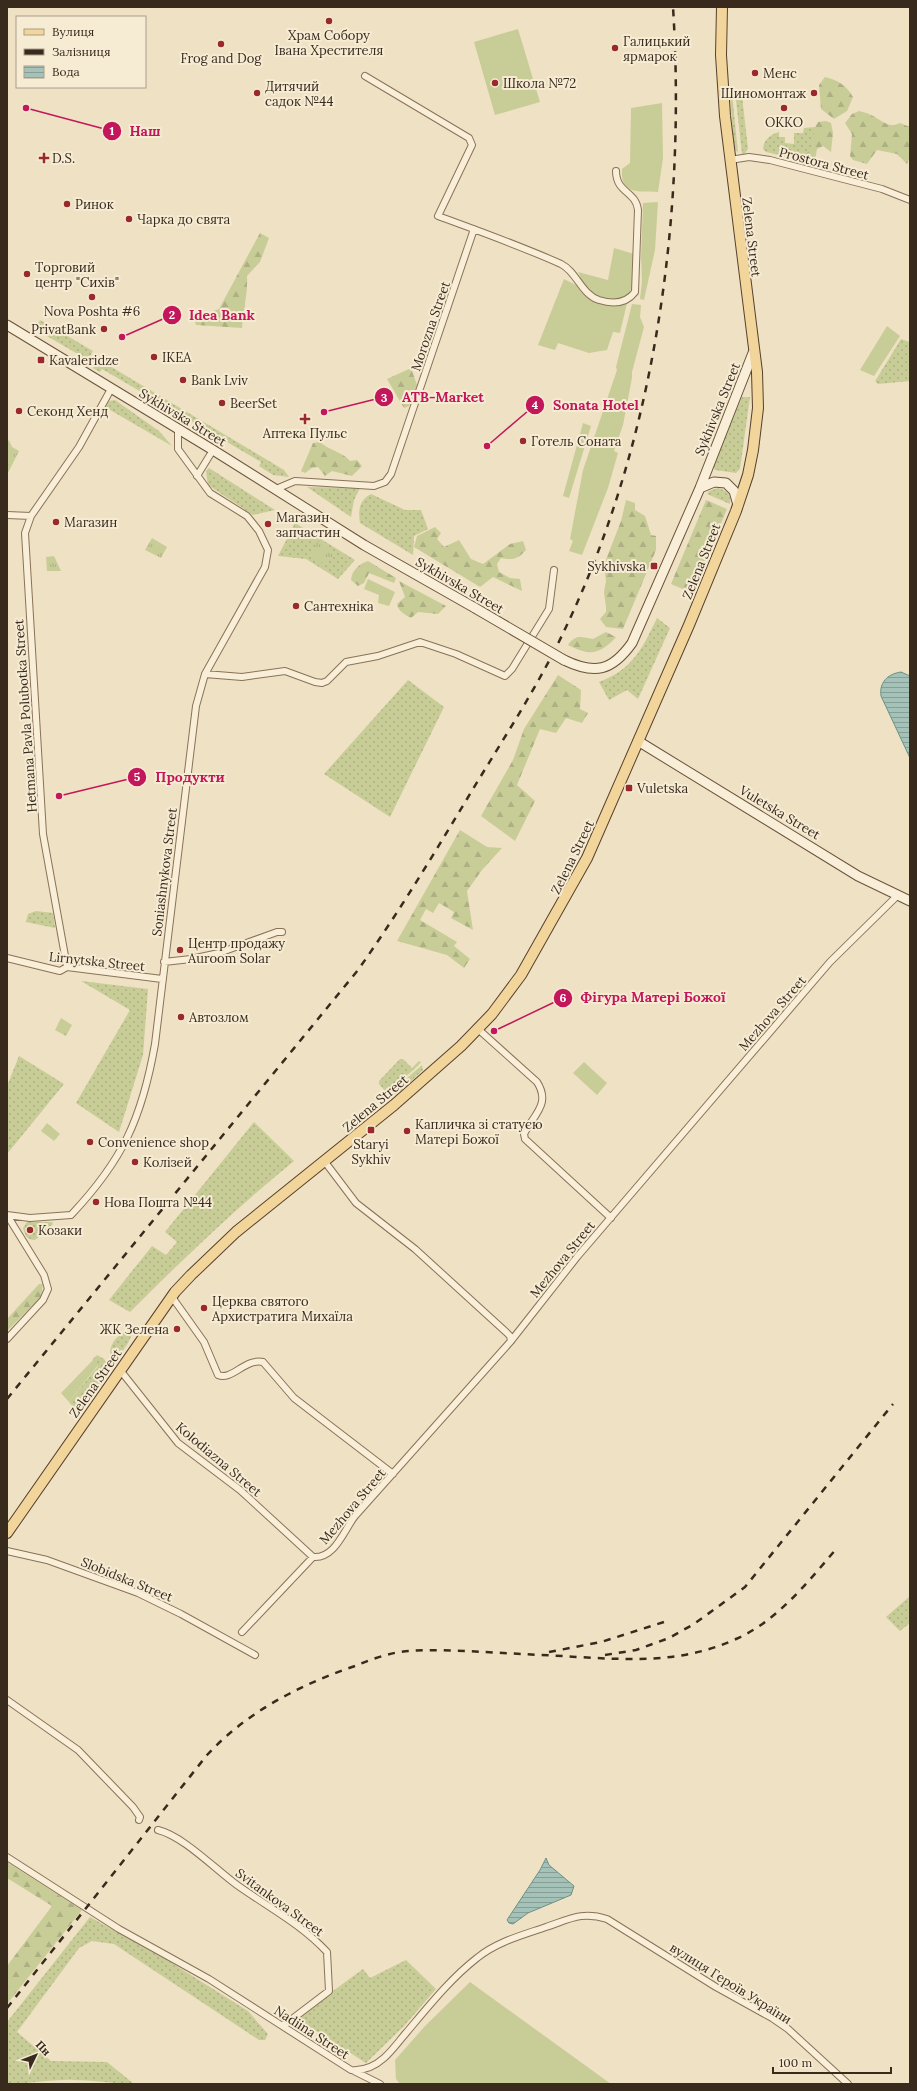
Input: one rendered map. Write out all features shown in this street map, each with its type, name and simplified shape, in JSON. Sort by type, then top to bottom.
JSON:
[{"type":"main road","name":"Zelena Street","points":[[7,1533],[172,1297],[191,1275],[221,1245],[395,1104],[478,1029],[518,979],[588,858],[692,619],[738,505],[749,468],[758,408],[757,372],[753,353],[730,160],[721,62],[722,7]]},
{"type":"main road","name":"Sykhivska Street","points":[[7,326],[213,450],[364,545],[564,660],[583,669],[597,669],[611,664],[624,654],[632,643],[700,488],[753,353]]},
{"type":"main road","points":[[700,488],[714,482],[726,483],[734,491],[738,505]]},
{"type":"main road","name":"Vuletska Street","points":[[638,741],[858,876],[910,901]]},
{"type":"street","points":[[365,76],[469,138],[472,145],[438,216],[563,265],[583,289],[597,299],[609,302],[624,301],[635,292],[637,203],[633,197],[619,185],[616,171]]},
{"type":"street","name":"Prostora Street","points":[[730,160],[749,157],[770,160],[882,189],[910,200]]},
{"type":"street","name":"Morozna Street","points":[[276,489],[295,481],[374,486],[385,482],[391,474],[474,229]]},
{"type":"street","name":"Hetmana Pavla Polubotka Street","points":[[67,967],[43,834],[25,533],[31,516],[79,447],[111,389]]},
{"type":"street","name":"Soniashnykova Street","points":[[162,979],[196,706],[205,674],[265,567],[268,550],[260,531],[247,516],[210,493],[197,476],[178,449],[178,429]]},
{"type":"street","points":[[197,476],[213,450]]},
{"type":"street","points":[[7,515],[31,516]]},
{"type":"street","points":[[205,674],[242,677],[285,671],[315,682],[322,683],[327,681],[346,662],[378,656],[420,642],[456,654],[505,676],[512,669],[549,609],[554,570]]},
{"type":"street","name":"Mezhova Street","points":[[242,1632],[313,1557],[323,1556],[330,1551],[345,1534],[355,1516],[468,1386],[511,1341],[611,1218],[830,962],[898,894]]},
{"type":"street","name":"Lirnytska Street","points":[[164,962],[191,959],[219,953],[277,932],[282,932]]},
{"type":"street","name":"Lirnytska Street","points":[[7,958],[60,971],[67,967],[162,979]]},
{"type":"street","points":[[7,1215],[30,1218],[72,1215],[114,1162],[129,1136],[145,1089],[155,1044],[162,979]]},
{"type":"street","points":[[478,1029],[537,1082],[542,1089],[544,1096],[542,1104],[524,1134],[525,1139],[611,1218]]},
{"type":"street","points":[[325,1162],[356,1203],[415,1249],[506,1332],[510,1336],[511,1341]]},
{"type":"street","points":[[7,1215],[46,1281],[47,1294],[7,1339]]},
{"type":"street","points":[[172,1297],[204,1342],[218,1375],[226,1376],[252,1362],[263,1362],[294,1398],[393,1474]]},
{"type":"street","name":"Kolodiazna Street","points":[[120,1370],[178,1443],[240,1490],[313,1557]]},
{"type":"street","name":"Slobidska Street","points":[[7,1551],[43,1559],[138,1592],[255,1655]]},
{"type":"street","points":[[7,1700],[78,1750],[133,1807],[140,1817],[139,1820]]},
{"type":"street","name":"Svitankova Street","points":[[158,1830],[172,1836],[238,1885],[305,1931],[327,1952],[329,1991],[283,2026]]},
{"type":"street","name":"Nadiina Street","points":[[7,1857],[119,1928],[208,1979],[351,2070],[359,2071],[368,2068],[384,2058],[451,1981],[478,1957],[501,1943],[527,1933],[582,1915],[593,1914]]},
{"type":"street","name":"вулиця Героїв України","points":[[593,1914],[607,1919],[716,1987],[772,2018],[817,2055],[848,2084]]},
{"type":"street","points":[[351,2070],[380,2084]]},
{"type":"green space","points":[[518,29],[540,102],[495,115],[474,42]]},
{"type":"green space","points":[[825,77],[834,80],[848,89],[853,97],[847,111],[834,119],[821,109],[819,85]]},
{"type":"green space","points":[[735,91],[738,91],[742,96],[748,149],[744,155],[742,154]]},
{"type":"green space","points":[[732,93],[738,153],[734,148],[730,95]]},
{"type":"green space","points":[[662,103],[663,158],[658,192],[632,190],[627,187],[622,177],[622,169],[630,163],[631,108]]},
{"type":"green space","points":[[859,111],[888,124],[896,125],[900,123],[910,127],[910,157],[907,164],[897,154],[877,150],[867,164],[853,160],[850,156],[852,134],[845,123],[852,114]]},
{"type":"green space","points":[[826,121],[831,123],[833,133],[831,152],[823,146],[817,149],[815,161],[811,163],[798,161],[796,157],[803,157],[813,147],[814,129],[818,122]]},
{"type":"green space","points":[[815,127],[812,163],[766,152],[763,149],[766,140],[776,133],[779,132],[779,137],[785,137],[785,143],[794,144],[794,133],[803,133],[804,128]]},
{"type":"green space","points":[[658,202],[655,250],[644,300],[640,299],[642,281],[641,257],[643,203]]},
{"type":"green space","points":[[260,233],[269,238],[260,262],[247,276],[247,289],[242,328],[196,325],[194,318],[219,309]]},
{"type":"green space","points":[[614,248],[634,254],[633,285],[631,290],[625,297],[615,300],[603,298],[589,291],[578,272],[608,280]]},
{"type":"green space","points":[[564,279],[576,285],[593,300],[612,305],[627,303],[620,333],[613,332],[607,350],[589,353],[558,343],[555,350],[538,345]]},
{"type":"green space","points":[[632,304],[641,305],[640,317],[644,327],[632,372],[623,425],[614,451],[618,453],[608,488],[582,555],[569,551],[573,541],[570,539],[583,470],[617,370],[616,367]]},
{"type":"green space","points":[[40,320],[93,351],[88,360],[35,329]]},
{"type":"green space","points":[[887,326],[900,336],[874,376],[860,370]]},
{"type":"green space","points":[[901,339],[910,342],[910,381],[878,384],[875,381]]},
{"type":"green space","points":[[98,359],[284,470],[289,477],[273,475],[259,466],[261,462],[102,369],[100,372],[93,368]]},
{"type":"green space","points":[[411,368],[417,385],[409,406],[404,408],[387,379]]},
{"type":"green space","points":[[742,397],[750,397],[740,469],[736,473],[715,470],[713,466]]},
{"type":"green space","points":[[115,400],[159,431],[172,446],[105,407],[109,401]]},
{"type":"green space","points":[[583,423],[591,426],[569,498],[563,496]]},
{"type":"green space","points":[[9,440],[12,447],[19,451],[7,475],[7,442]]},
{"type":"green space","points":[[320,442],[350,461],[357,460],[362,466],[352,476],[332,471],[325,476],[318,467],[312,468],[305,473],[301,471],[313,443]]},
{"type":"green space","points":[[209,468],[275,510],[253,515],[208,485],[206,471]]},
{"type":"green space","points":[[307,487],[360,488],[354,500],[351,517]]},
{"type":"green space","points":[[718,488],[728,493],[730,504],[707,494],[709,491]]},
{"type":"green space","points":[[371,494],[405,510],[421,510],[428,529],[414,536],[413,555],[360,523],[360,506],[364,499]]},
{"type":"green space","points":[[626,500],[635,503],[635,510],[645,516],[651,535],[656,536],[656,550],[623,629],[606,627],[600,619],[606,612],[604,592],[606,581],[604,565],[621,521]]},
{"type":"green space","points":[[706,500],[727,509],[692,593],[671,584]]},
{"type":"green space","points":[[295,523],[355,560],[338,579],[306,559],[278,556]]},
{"type":"green space","points":[[435,527],[441,533],[437,539],[444,547],[459,540],[471,559],[483,564],[510,544],[523,541],[526,550],[523,553],[515,558],[501,558],[497,564],[499,572],[510,578],[520,579],[522,591],[493,577],[480,587],[414,547],[417,536]]},
{"type":"green space","points":[[152,538],[167,547],[161,558],[145,550]]},
{"type":"green space","points":[[317,541],[336,554],[326,565],[309,554]]},
{"type":"green space","points":[[54,556],[61,571],[47,571],[46,557]]},
{"type":"green space","points":[[368,561],[396,578],[394,583],[369,573],[364,583],[358,586],[351,580],[354,570]]},
{"type":"green space","points":[[368,579],[395,592],[389,606],[378,603],[379,595],[364,589]]},
{"type":"green space","points":[[399,581],[446,606],[438,614],[418,612],[411,618],[409,617],[399,609],[397,604],[405,597]]},
{"type":"green space","points":[[657,618],[670,628],[638,699],[627,690],[609,700],[599,682],[620,671],[635,657]]},
{"type":"green space","points":[[606,632],[616,637],[605,647],[594,652],[582,651],[568,645],[576,638],[582,637],[593,639]]},
{"type":"green space","points":[[558,675],[581,690],[580,709],[588,713],[582,723],[566,718],[556,733],[540,729],[517,785],[535,801],[515,841],[481,816],[513,760],[524,729]]},
{"type":"green space","points":[[408,680],[444,707],[390,817],[324,774]]},
{"type":"green space","points":[[460,830],[487,847],[502,848],[482,870],[467,891],[473,930],[451,918],[454,912],[439,903],[433,913],[426,909],[420,920],[457,942],[454,946],[470,959],[464,968],[447,955],[397,941]]},
{"type":"green space","points":[[36,911],[53,913],[55,928],[26,922],[28,914]]},
{"type":"green space","points":[[81,981],[148,989],[143,1055],[119,1132],[76,1103],[130,1010]]},
{"type":"green space","points":[[61,1018],[72,1025],[66,1036],[55,1030]]},
{"type":"green space","points":[[19,1056],[64,1084],[7,1154],[7,1086]]},
{"type":"green space","points":[[400,1059],[403,1059],[412,1068],[419,1061],[421,1062],[386,1092],[379,1084],[379,1081]]},
{"type":"green space","points":[[584,1062],[607,1083],[597,1095],[573,1073]]},
{"type":"green space","points":[[422,1065],[423,1070],[397,1094],[389,1094]]},
{"type":"green space","points":[[254,1122],[294,1161],[251,1197],[169,1273],[130,1312],[109,1300],[152,1246],[166,1255],[177,1242],[165,1232]]},
{"type":"green space","points":[[47,1123],[60,1134],[54,1141],[41,1131]]},
{"type":"green space","points":[[27,1222],[52,1222],[53,1224],[35,1240],[32,1240],[27,1237],[23,1228]]},
{"type":"green space","points":[[39,1284],[43,1284],[41,1297],[7,1331],[7,1319]]},
{"type":"green space","points":[[128,1329],[134,1330],[128,1343],[114,1364],[110,1353],[112,1344]]},
{"type":"green space","points":[[97,1355],[104,1359],[110,1369],[79,1414],[69,1402],[98,1366],[92,1360]]},
{"type":"green space","points":[[93,1360],[98,1365],[69,1402],[61,1393]]},
{"type":"green space","points":[[910,1596],[910,1623],[900,1631],[886,1617]]},
{"type":"green space","points":[[7,1862],[82,1910],[7,2004],[7,1966],[52,1906],[7,1878]]},
{"type":"green space","points":[[90,1917],[167,1960],[248,2011],[268,2034],[265,2040],[259,2040],[114,1944],[92,1941],[79,1948],[17,2032],[51,2061],[107,2062],[134,2084],[67,2080],[7,2084],[7,2022]]},
{"type":"green space","points":[[406,1960],[436,1989],[404,2026],[366,2063],[296,2018],[363,1969],[370,1978]]},
{"type":"green space","points":[[470,1982],[611,2084],[400,2084],[396,2079],[395,2060],[425,2026]]},
{"type":"water","points":[[901,672],[910,676],[910,758],[881,696],[881,687],[885,680],[896,673]]},
{"type":"water","points":[[546,1858],[549,1865],[574,1886],[571,1895],[528,1913],[513,1924],[509,1923],[507,1920],[540,1870]]},
{"type":"railway","points":[[7,1399],[358,970],[414,886],[506,735],[544,671],[566,627],[597,555],[623,480],[643,402],[658,324],[669,244],[674,165],[676,85],[673,7]]},
{"type":"railway","points":[[605,1655],[636,1650],[669,1638],[694,1624],[745,1587],[893,1404]]},
{"type":"railway","points":[[7,2008],[207,1755],[239,1726],[257,1713],[294,1691],[375,1658],[388,1654],[419,1650],[638,1659],[677,1656],[716,1647],[736,1639],[765,1622],[791,1600],[837,1548]]},
{"type":"railway","points":[[549,1652],[601,1642],[667,1621]]},
{"type":"place","name":"Храм Собору Івана Хрестителя","points":[[329,21]]},
{"type":"place","name":"Frog and Dog","points":[[221,44]]},
{"type":"place","name":"Галицький ярмарок","points":[[615,48]]},
{"type":"place","name":"Менс","points":[[755,73]]},
{"type":"place","name":"Школа №72","points":[[495,83]]},
{"type":"place","name":"Дитячий садок №44","points":[[257,93]]},
{"type":"place","name":"Шиномонтаж","points":[[814,93]]},
{"type":"place","name":"Наш","points":[[26,108]]},
{"type":"place","name":"OKKO","points":[[784,108]]},
{"type":"place","name":"D.S.","points":[[44,158]]},
{"type":"place","name":"Ринок","points":[[67,204]]},
{"type":"place","name":"Чарка до свята","points":[[129,219]]},
{"type":"place","name":"Tорговий центр \"Сихів\"","points":[[27,274]]},
{"type":"place","name":"Nova Poshta #6","points":[[92,297]]},
{"type":"place","name":"PrivatBank","points":[[104,329]]},
{"type":"place","name":"Idea Bank","points":[[122,337]]},
{"type":"place","name":"IKEA","points":[[154,357]]},
{"type":"place","name":"Kavaleridze","points":[[41,360]]},
{"type":"place","name":"Bank Lviv","points":[[183,380]]},
{"type":"place","name":"BeerSet","points":[[222,403]]},
{"type":"place","name":"Секонд Хенд","points":[[19,411]]},
{"type":"place","name":"ATB-Market","points":[[324,412]]},
{"type":"place","name":"Аптека Пульс","points":[[305,419]]},
{"type":"place","name":"Готель Соната","points":[[523,441]]},
{"type":"place","name":"Sonata Hotel","points":[[487,446]]},
{"type":"place","name":"Магазин","points":[[56,522]]},
{"type":"place","name":"Магазин запчастин","points":[[268,524]]},
{"type":"place","name":"Sykhivska","points":[[654,566]]},
{"type":"place","name":"Сантехніка","points":[[296,606]]},
{"type":"place","name":"Vuletska","points":[[629,788]]},
{"type":"place","name":"Продукти","points":[[59,796]]},
{"type":"place","name":"Центр продажу Auroom Solar","points":[[180,950]]},
{"type":"place","name":"Автозлом","points":[[181,1017]]},
{"type":"place","name":"Фігура Матері Божої","points":[[494,1031]]},
{"type":"place","name":"Staryi Sykhiv","points":[[371,1130]]},
{"type":"place","name":"Капличка зі статуєю Матері Божої","points":[[407,1131]]},
{"type":"place","name":"Convenience shop","points":[[90,1142]]},
{"type":"place","name":"Колізей","points":[[135,1162]]},
{"type":"place","name":"Нова Пошта №44","points":[[96,1202]]},
{"type":"place","name":"Козаки","points":[[30,1230]]},
{"type":"place","name":"Церква святого Архистратига Михаїла","points":[[204,1308]]},
{"type":"place","name":"ЖК Зелена","points":[[177,1329]]}]
